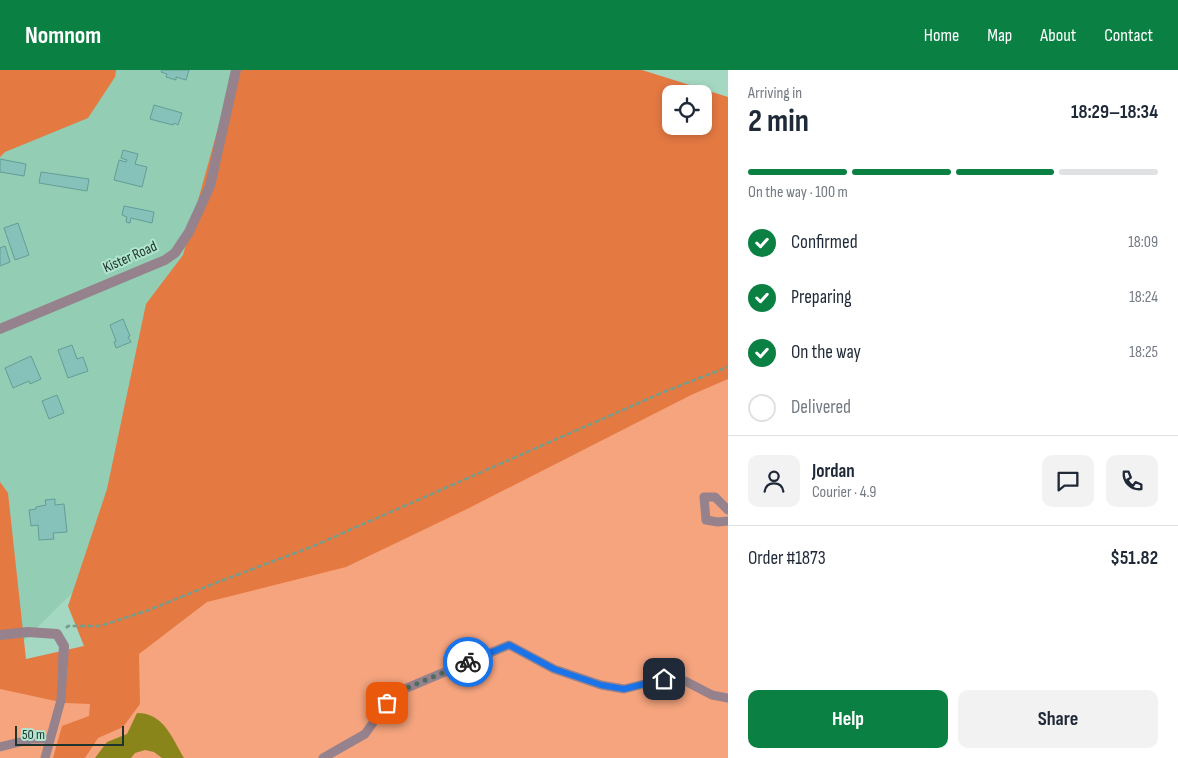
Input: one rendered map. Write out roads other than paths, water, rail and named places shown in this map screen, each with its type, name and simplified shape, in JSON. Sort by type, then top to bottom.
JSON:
[{"type":"street","name":"Kister Road","points":[[0,328],[164,260],[175,253],[189,232],[210,186],[236,70]]},
{"type":"street","points":[[0,635],[28,632],[57,634],[64,646],[63,664]]},
{"type":"lane","points":[[728,510],[715,497],[704,497],[706,520],[718,522],[728,520]]},
{"type":"lane","points":[[323,758],[365,734],[387,703],[402,690],[509,645],[554,669],[601,685],[624,689],[664,679],[685,681],[712,695],[728,698]]},
{"type":"lane","points":[[45,758],[61,700],[63,664]]},
{"type":"lane","points":[[0,747],[32,739],[50,739]]}]
